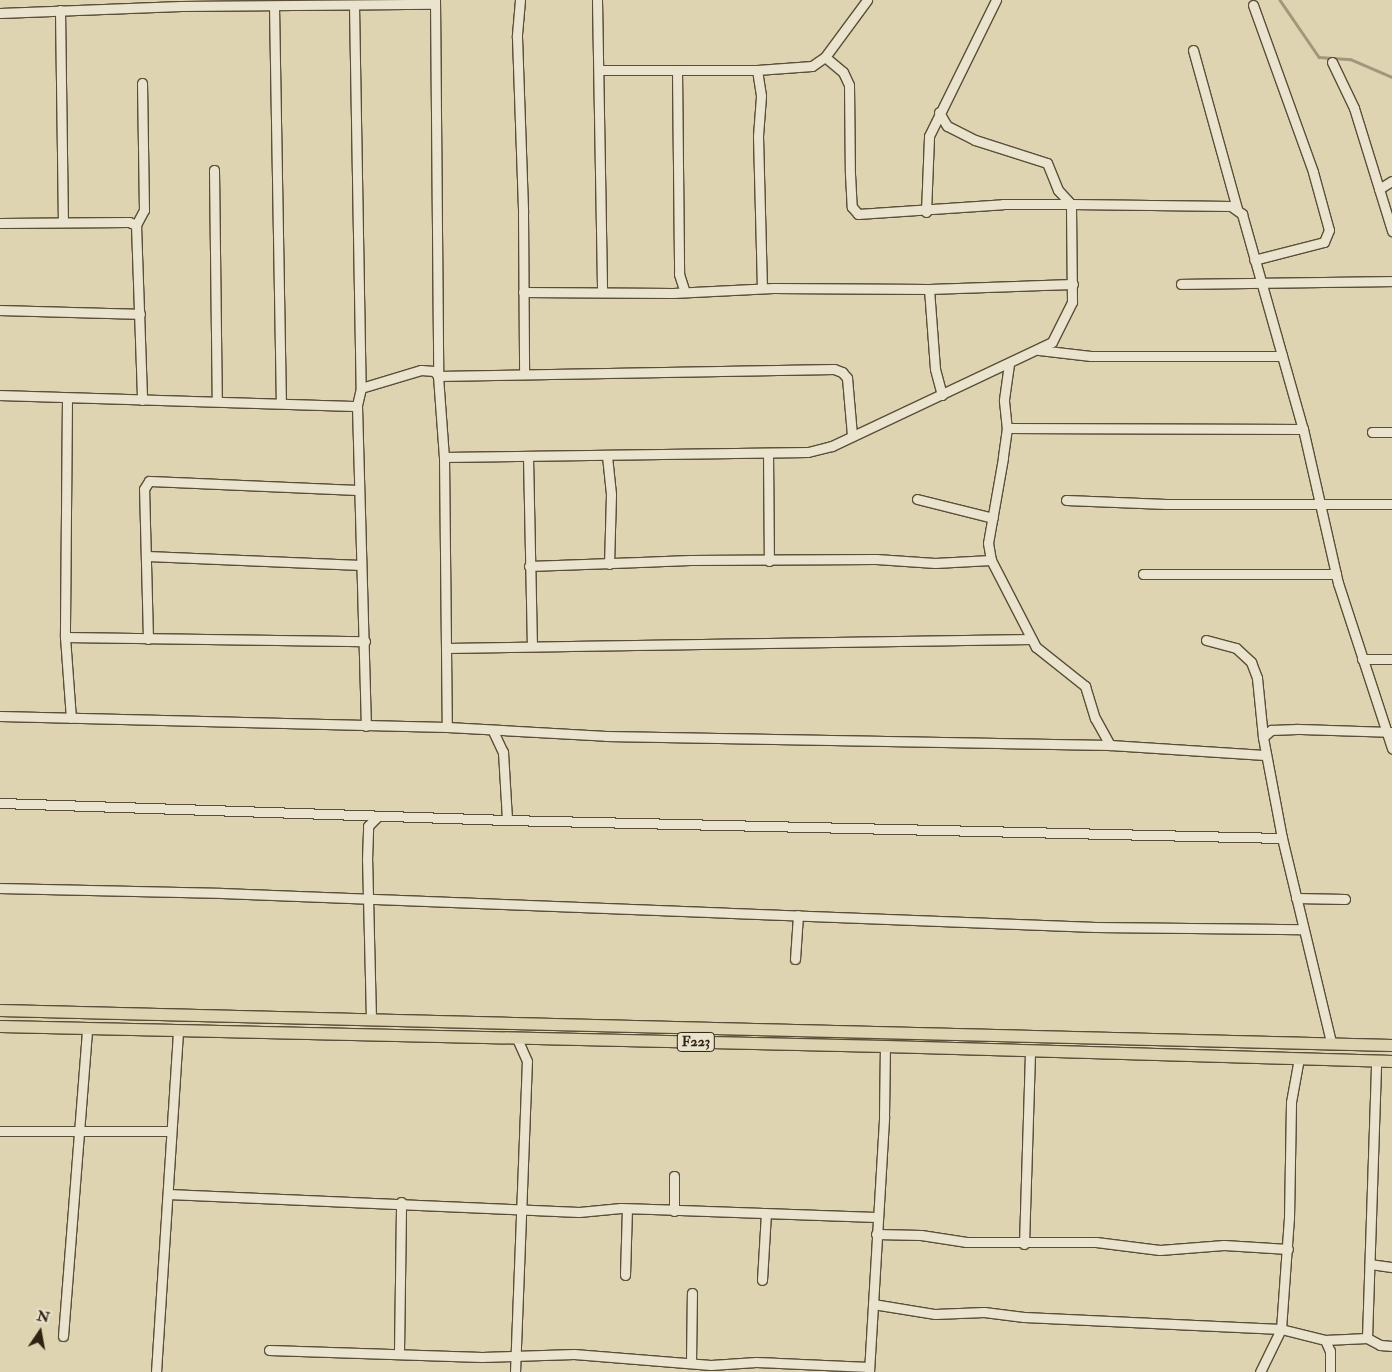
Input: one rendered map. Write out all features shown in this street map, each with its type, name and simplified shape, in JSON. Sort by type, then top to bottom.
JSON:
[{"type":"main road","name":"F223","points":[[0,1010],[1392,1045]]},
{"type":"main road","points":[[625,1025],[625,1041]]},
{"type":"main road","name":"F223","points":[[0,1026],[178,1032],[370,1033],[517,1039],[884,1046],[1392,1061]]},
{"type":"street","points":[[520,0],[517,36],[524,372]]},
{"type":"street","points":[[597,0],[602,291]]},
{"type":"street","points":[[599,70],[757,70],[804,68],[825,57],[867,0]]},
{"type":"street","points":[[926,212],[926,150],[939,112],[996,0]]},
{"type":"street","points":[[0,13],[435,2],[438,376],[444,458],[448,727]]},
{"type":"street","points":[[354,5],[361,388],[357,406],[366,726]]},
{"type":"street","points":[[1253,5],[1313,172],[1329,230],[1324,242],[1254,260]]},
{"type":"street","points":[[274,6],[281,402]]},
{"type":"street","points":[[60,10],[63,222]]},
{"type":"street","points":[[1193,50],[1237,209],[1254,260],[1303,429],[1336,574],[1362,659],[1389,732],[1392,748]]},
{"type":"street","points":[[825,57],[843,72],[849,85],[847,116],[854,211],[863,216],[1003,204],[1237,209]]},
{"type":"street","points":[[1332,62],[1354,108],[1392,231]]},
{"type":"street","points":[[677,70],[679,260],[684,292]]},
{"type":"street","points":[[757,70],[761,96],[758,136],[762,288]]},
{"type":"street","points":[[142,83],[144,210],[136,225],[142,400]]},
{"type":"street","points":[[444,458],[808,452],[832,446],[852,435],[1039,350],[1059,334],[1070,311],[1073,284],[1071,204],[1058,190],[1047,163],[975,140],[947,126],[939,112]]},
{"type":"street","points":[[214,170],[217,401]]},
{"type":"street","points":[[1379,189],[1392,181]]},
{"type":"street","points":[[0,223],[128,222],[136,225]]},
{"type":"street","points":[[1181,284],[1392,281]]},
{"type":"street","points":[[523,292],[684,292],[762,288],[929,289],[1073,284]]},
{"type":"street","points":[[929,289],[935,369],[942,395]]},
{"type":"street","points":[[0,310],[140,314]]},
{"type":"street","points":[[1039,350],[1091,356],[1282,356]]},
{"type":"street","points":[[1009,364],[1003,407],[1007,428],[988,543],[991,560],[1031,638],[1047,658],[1084,686],[1096,718],[1110,745]]},
{"type":"street","points":[[438,376],[524,372],[834,369],[842,372],[847,378],[852,435]]},
{"type":"street","points":[[361,388],[408,372],[434,371],[438,376]]},
{"type":"street","points":[[0,395],[281,402],[357,406]]},
{"type":"street","points":[[67,398],[65,637],[71,718]]},
{"type":"street","points":[[1007,428],[1303,429]]},
{"type":"street","points":[[1372,432],[1392,432]]},
{"type":"street","points":[[768,453],[769,561]]},
{"type":"street","points":[[607,456],[611,494],[609,564]]},
{"type":"street","points":[[528,457],[532,645]]},
{"type":"street","points":[[148,639],[144,489],[149,481],[359,490]]},
{"type":"street","points":[[917,499],[993,518]]},
{"type":"street","points":[[1066,500],[1166,504],[1392,504]]},
{"type":"street","points":[[147,556],[361,565]]},
{"type":"street","points":[[529,566],[876,559],[935,563],[991,560]]},
{"type":"street","points":[[1143,574],[1336,574]]},
{"type":"street","points":[[65,637],[365,641]]},
{"type":"street","points":[[447,648],[532,645],[1031,638]]},
{"type":"street","points":[[1206,640],[1236,648],[1251,662],[1257,678],[1265,755],[1282,838],[1331,1042]]},
{"type":"street","points":[[1362,659],[1392,658]]},
{"type":"street","points":[[0,716],[448,727],[606,736],[1110,745],[1265,755]]},
{"type":"street","points":[[1264,737],[1271,730],[1297,728],[1389,732]]},
{"type":"street","points":[[493,731],[503,752],[507,820]]},
{"type":"street","points":[[0,803],[373,818],[1282,838]]},
{"type":"street","points":[[371,1019],[367,860],[373,818]]},
{"type":"street","points":[[0,888],[1095,927],[1303,929]]},
{"type":"street","points":[[1296,898],[1345,899]]},
{"type":"street","points":[[795,959],[798,915]]},
{"type":"street","points":[[63,1336],[87,1029]]},
{"type":"street","points":[[156,1372],[178,1032]]},
{"type":"street","points":[[515,1372],[528,1061],[517,1039]]},
{"type":"street","points":[[269,1350],[399,1352],[482,1356],[516,1355],[691,1361],[711,1365],[756,1362],[869,1370],[876,1218],[884,1109],[884,1046]]},
{"type":"street","points":[[1024,1244],[1030,1050]]},
{"type":"street","points":[[1260,1372],[1281,1329],[1288,1248],[1291,1109],[1299,1058]]},
{"type":"street","points":[[1366,1338],[1370,1264],[1369,1204],[1376,1060]]},
{"type":"street","points":[[0,1131],[172,1131]]},
{"type":"street","points":[[674,1176],[674,1210]]},
{"type":"street","points":[[168,1194],[401,1202],[579,1212],[627,1209],[876,1218]]},
{"type":"street","points":[[399,1352],[401,1202]]},
{"type":"street","points":[[625,1274],[627,1209]]},
{"type":"street","points":[[762,1280],[766,1213]]},
{"type":"street","points":[[876,1234],[1024,1244],[1096,1242],[1170,1250],[1200,1245],[1288,1248]]},
{"type":"street","points":[[1370,1264],[1392,1267]]},
{"type":"street","points":[[691,1361],[692,1293]]},
{"type":"street","points":[[873,1304],[935,1314],[984,1312],[1024,1317],[1281,1329],[1325,1340],[1366,1338],[1380,1345],[1392,1346]]},
{"type":"street","points":[[1325,1340],[1330,1351],[1330,1372]]},
{"type":"waterway","points":[[1280,0],[1319,57],[1350,59],[1392,77]]}]
